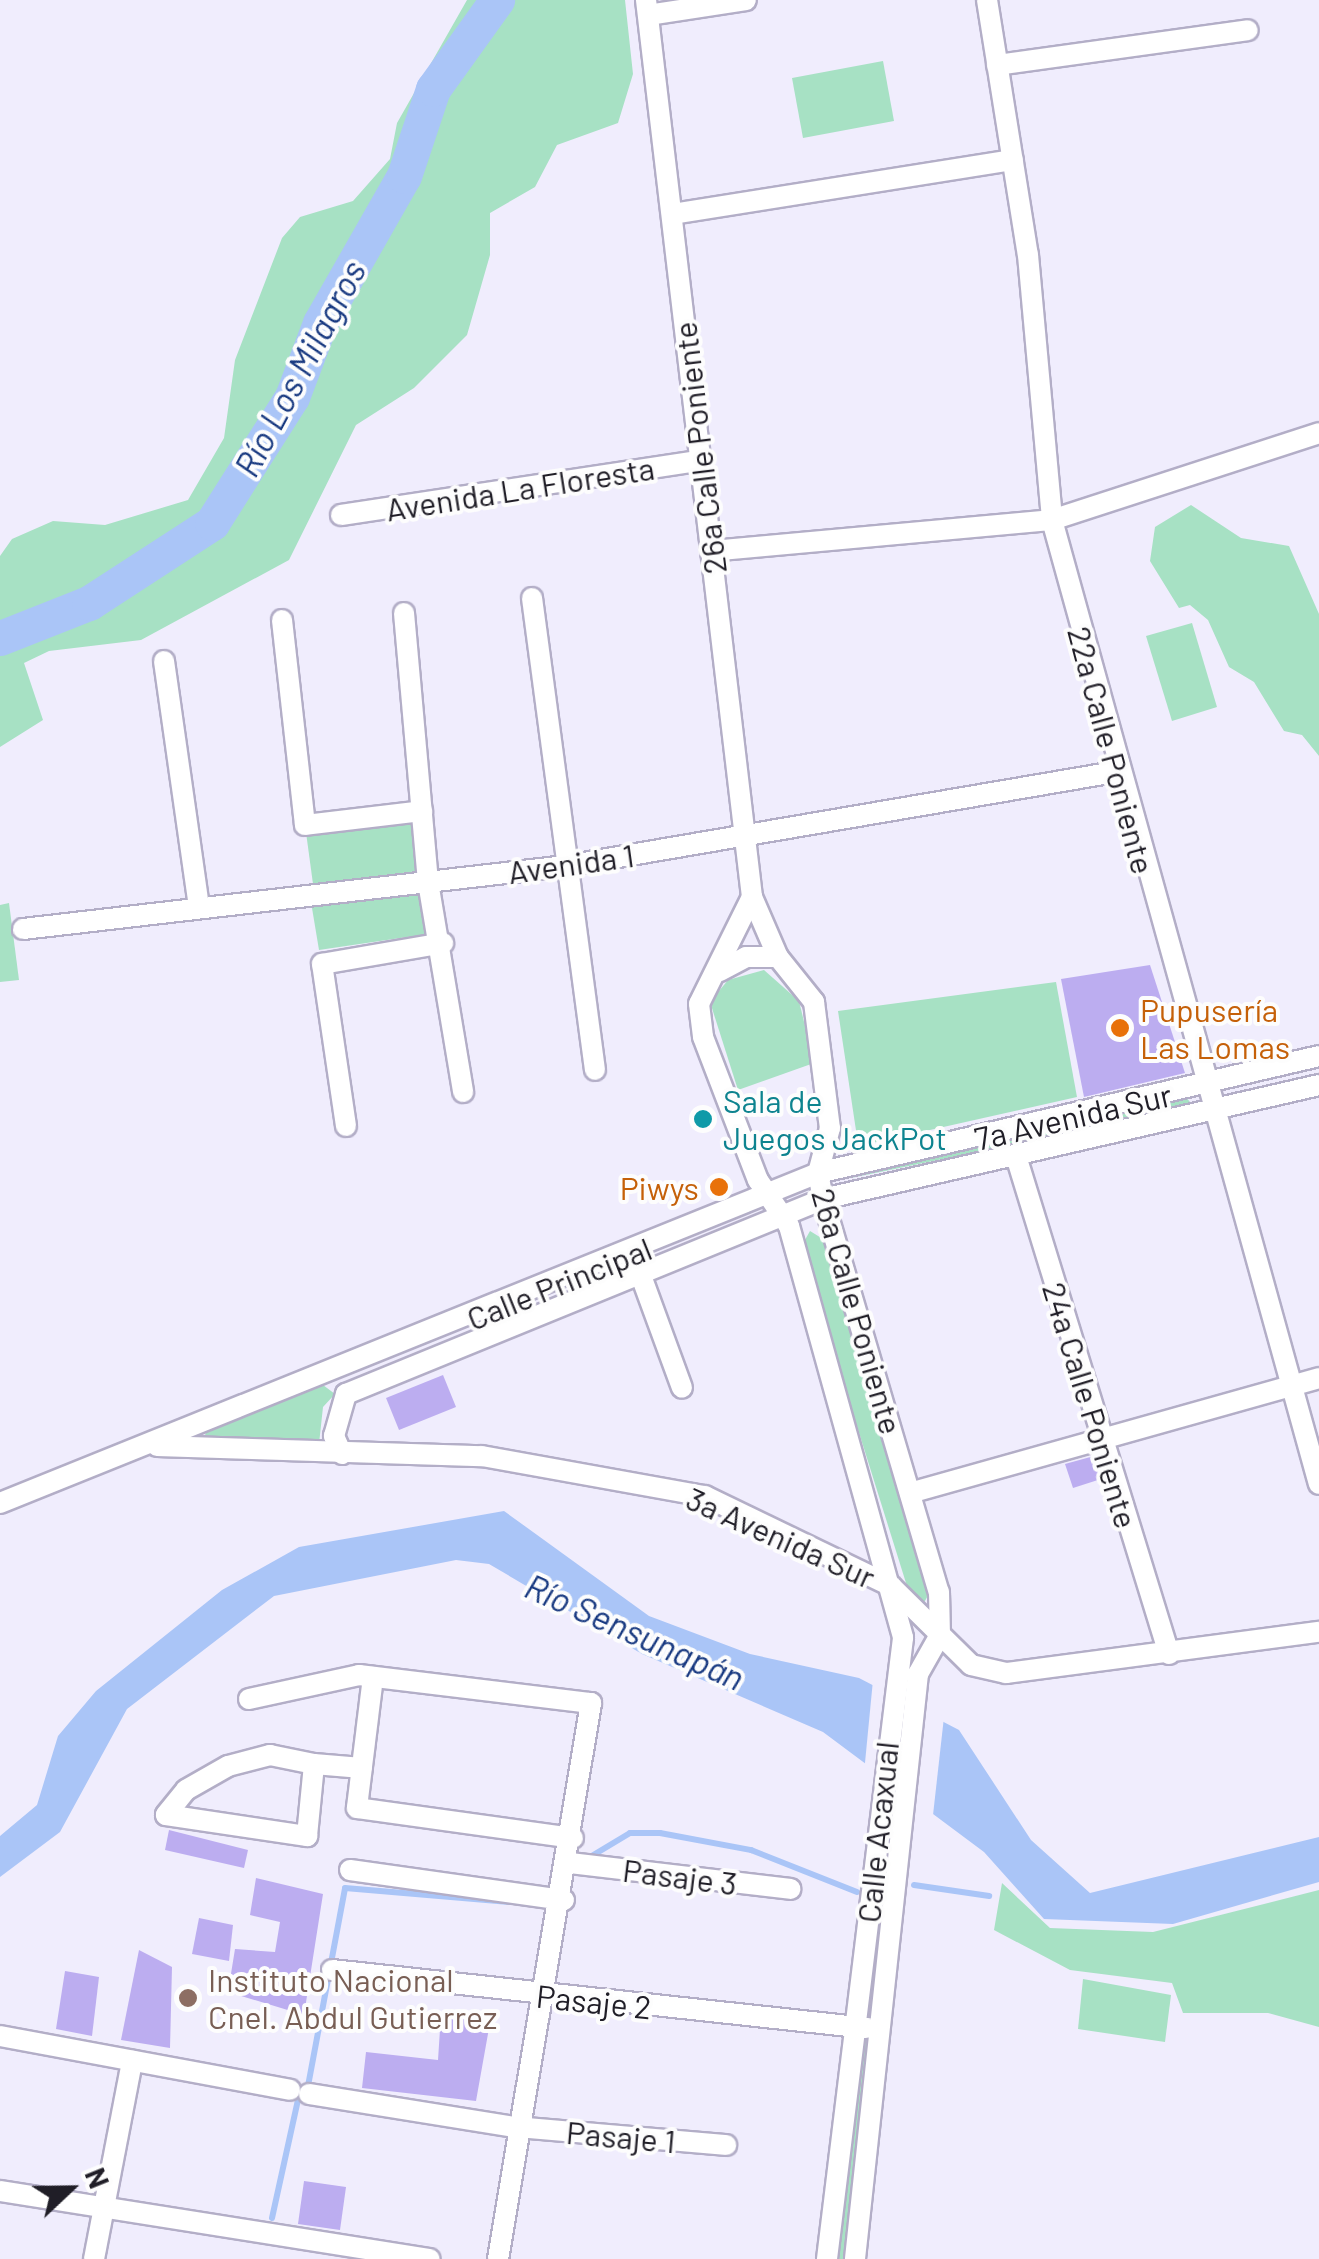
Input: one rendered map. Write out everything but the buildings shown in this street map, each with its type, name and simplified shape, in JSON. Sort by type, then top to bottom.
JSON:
[{"type":"street","points":[[648,8],[746,0]]},
{"type":"street","name":"22a Calle Poniente","points":[[987,0],[1012,160],[1052,520],[1116,772],[1319,1484]]},
{"type":"street","name":"26a Calle Poniente","points":[[648,8],[752,897],[778,957],[814,1002],[830,1128],[818,1173],[939,1592],[940,1635]]},
{"type":"street","points":[[997,66],[1248,30]]},
{"type":"street","points":[[672,214],[1012,160]]},
{"type":"street","points":[[711,552],[1052,520],[1319,433]]},
{"type":"street","name":"Avenida La Floresta","points":[[341,516],[700,461]]},
{"type":"street","points":[[532,598],[594,1070]]},
{"type":"street","points":[[404,613],[428,882],[444,943],[463,1092]]},
{"type":"street","points":[[282,620],[305,825],[422,811]]},
{"type":"street","points":[[164,661],[199,908]]},
{"type":"street","name":"Avenida 1","points":[[23,929],[566,866],[1116,772]]},
{"type":"street","name":"26a Calle Poniente","points":[[752,897],[700,1004],[703,1037],[771,1195]]},
{"type":"street","points":[[346,1126],[322,964],[444,943]]},
{"type":"street","points":[[714,974],[746,956],[778,957]]},
{"type":"street","name":"7a Avenida Sur","points":[[771,1195],[818,1173],[1205,1086],[1319,1056]]},
{"type":"street","name":"7a Avenida Sur","points":[[785,1215],[823,1198],[1214,1114],[1319,1085]]},
{"type":"street","name":"24a Calle Poniente","points":[[1016,1156],[1100,1441],[1169,1654]]},
{"type":"street","points":[[771,1195],[785,1215],[890,1586]]},
{"type":"street","name":"Calle Principal","points":[[0,1504],[771,1195]]},
{"type":"street","name":"Calle Principal","points":[[346,1394],[785,1215]]},
{"type":"street","points":[[640,1273],[682,1388]]},
{"type":"street","points":[[323,1375],[346,1394],[334,1436],[342,1454]]},
{"type":"street","points":[[910,1493],[1319,1378]]},
{"type":"street","name":"3a Avenida Sur","points":[[149,1445],[482,1456],[705,1496],[890,1586],[971,1666],[1022,1675],[1319,1632]]},
{"type":"street","name":"Calle Acaxual","points":[[826,2259],[899,1647],[890,1586]]},
{"type":"street","name":"Calle Acaxual","points":[[855,2259],[918,1674],[940,1635]]},
{"type":"street","points":[[373,1677],[357,1808],[573,1838]]},
{"type":"street","points":[[249,1699],[373,1677],[592,1704],[564,1900],[516,2127],[498,2259]]},
{"type":"street","points":[[314,1764],[307,1836],[166,1815],[186,1790],[228,1766],[270,1755],[362,1768]]},
{"type":"street","name":"Pasaje 3","points":[[570,1863],[790,1890]]},
{"type":"street","points":[[350,1870],[564,1900]]},
{"type":"street","name":"Pasaje 2","points":[[332,1970],[856,2028]]},
{"type":"street","points":[[856,2028],[880,2028]]},
{"type":"street","name":"Pasaje 1","points":[[0,2036],[299,2092],[516,2127],[726,2146]]},
{"type":"street","points":[[94,2259],[132,2061]]},
{"type":"street","points":[[0,2192],[430,2259]]},
{"type":"green space","points":[[467,0],[625,0],[633,74],[618,123],[557,145],[535,187],[490,213],[490,255],[467,335],[414,388],[356,425],[289,560],[141,640],[49,651],[24,663],[43,720],[0,747],[0,556],[12,539],[53,521],[105,525],[188,500],[224,438],[235,360],[282,238],[300,217],[353,201],[390,159],[397,123]]},
{"type":"green space","points":[[883,61],[894,121],[803,138],[792,78]]},
{"type":"green space","points":[[1191,505],[1241,538],[1289,546],[1319,614],[1319,756],[1302,735],[1284,731],[1254,682],[1229,667],[1208,620],[1190,605],[1179,608],[1150,561],[1155,527]]},
{"type":"green space","points":[[1192,623],[1217,707],[1172,721],[1146,636]]},
{"type":"green space","points":[[422,811],[427,870],[313,884],[305,825]]},
{"type":"green space","points":[[428,882],[441,932],[319,950],[310,896]]},
{"type":"green space","points":[[9,903],[19,980],[0,982],[0,905]]},
{"type":"green space","points":[[764,970],[799,1001],[814,1063],[738,1090],[710,1002],[728,980]]},
{"type":"green space","points":[[1056,982],[1077,1097],[872,1143],[857,1137],[838,1011]]},
{"type":"green space","points":[[1186,1097],[1194,1107],[851,1178],[852,1170]]},
{"type":"green space","points":[[810,1231],[823,1239],[930,1592],[921,1608],[911,1599],[801,1247]]},
{"type":"green space","points":[[319,1382],[335,1394],[323,1407],[319,1444],[203,1438],[210,1427]]},
{"type":"green space","points":[[1002,1883],[1050,1928],[1153,1932],[1319,1890],[1319,2027],[1268,2013],[1183,2013],[1172,1983],[1070,1970],[994,1930]]},
{"type":"green space","points":[[885,1886],[873,2003],[867,2005],[881,1888]]},
{"type":"green space","points":[[1083,1979],[1171,1995],[1165,2042],[1078,2029]]},
{"type":"green space","points":[[867,2038],[845,2259],[837,2259],[863,2040]]},
{"type":"water","name":"Río Sensunapán","points":[[504,1511],[649,1616],[750,1654],[859,1678],[959,1730],[1031,1840],[1090,1893],[1319,1837],[1319,1882],[1173,1924],[1044,1919],[984,1852],[823,1732],[642,1654],[489,1564],[456,1560],[274,1596],[127,1709],[60,1832],[0,1877],[0,1836],[37,1805],[58,1736],[96,1691],[222,1590],[299,1547]]},
{"type":"pier","points":[[873,1680],[944,1717],[932,1824],[864,1773]]},
{"type":"waterway","name":"Río Los Milagros","points":[[0,638],[89,603],[212,523],[292,397],[320,323],[404,176],[433,89],[497,0]]},
{"type":"waterway","points":[[585,1860],[630,1833],[660,1833],[751,1850],[857,1892]]},
{"type":"waterway","points":[[914,1885],[989,1896]]},
{"type":"waterway","points":[[308,2086],[345,1888],[509,1902]]},
{"type":"waterway","points":[[272,2218],[298,2100]]},
{"type":"place","name":"Pupusería Las Lomas","points":[[1120,1028]]},
{"type":"place","name":"Sala de Juegos JackPot","points":[[703,1119]]},
{"type":"place","name":"Piwys","points":[[719,1187]]},
{"type":"place","name":"Instituto Nacional Cnel. Abdul Gutierrez","points":[[188,1998]]}]
